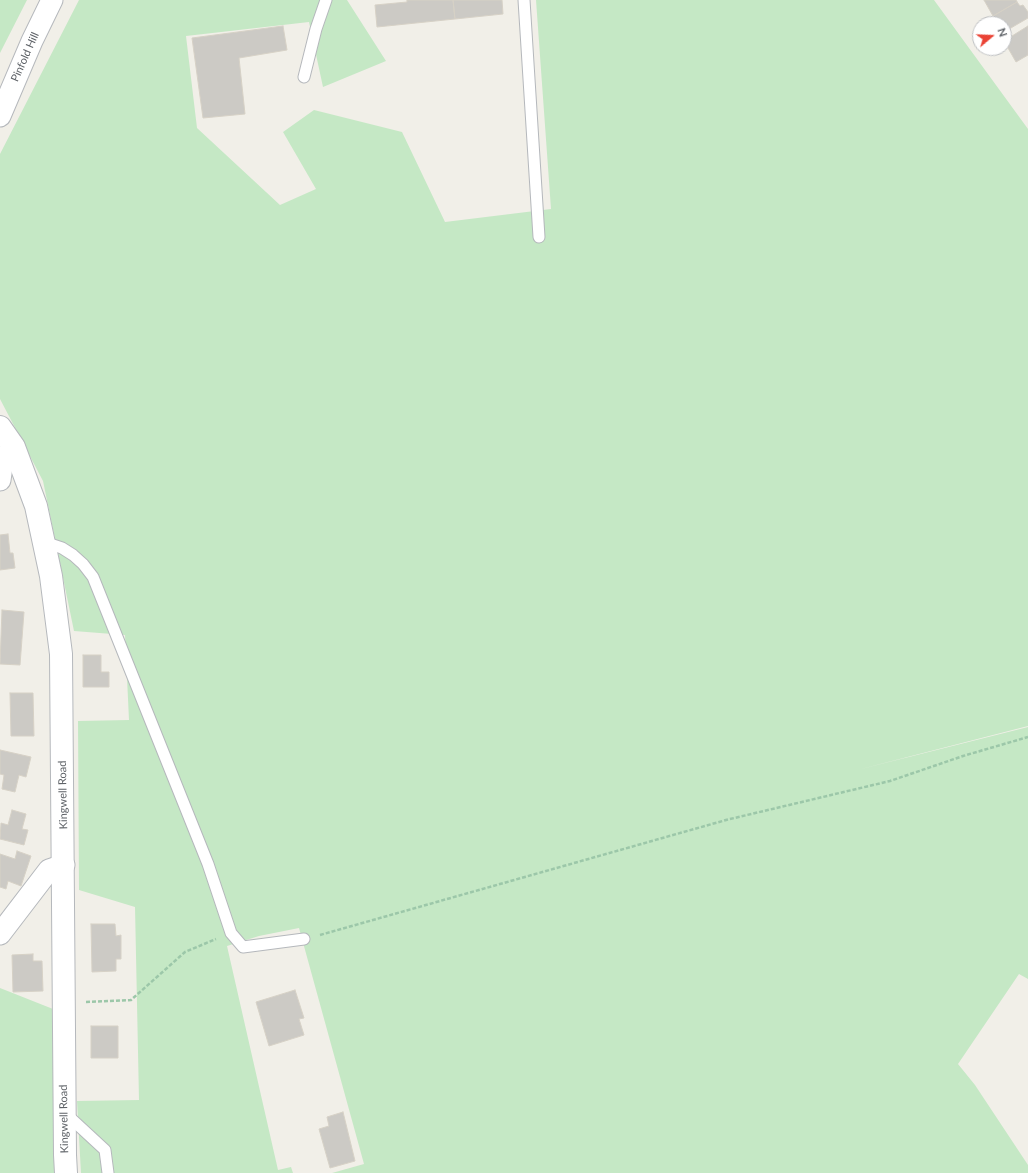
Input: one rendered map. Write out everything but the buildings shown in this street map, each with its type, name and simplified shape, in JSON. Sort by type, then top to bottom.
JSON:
[{"type":"street","name":"Pinfold Hill","points":[[0,116],[32,41],[52,0]]},
{"type":"street","name":"Kingwell Road","points":[[0,427],[14,447],[36,506],[52,576],[61,654],[64,865],[64,1112],[66,1173]]},
{"type":"street","points":[[0,480],[3,459],[14,447]]},
{"type":"street","points":[[0,934],[49,870],[64,865]]},
{"type":"lane","points":[[304,77],[316,29],[326,0]]},
{"type":"lane","points":[[524,0],[539,237]]},
{"type":"lane","points":[[44,542],[62,548],[73,555],[83,564],[93,577],[205,857],[230,933],[243,947],[304,939]]},
{"type":"lane","points":[[64,1112],[105,1150],[108,1173]]},
{"type":"path","points":[[304,939],[726,820],[890,781],[963,756],[1028,737]]},
{"type":"path","points":[[64,1002],[131,1000],[185,952],[230,933]]},
{"type":"green space","points":[[0,0],[27,0],[0,53]]},
{"type":"green space","points":[[79,0],[347,0],[386,61],[323,87],[309,22],[186,36],[197,128],[280,205],[316,189],[283,132],[314,110],[402,132],[445,222],[551,209],[536,0],[934,0],[972,52],[972,56],[975,56],[1028,129],[1028,726],[857,770],[1028,727],[1028,979],[1019,974],[958,1064],[975,1085],[1028,1165],[1028,1173],[332,1173],[364,1164],[299,928],[259,936],[227,946],[278,1170],[291,1167],[293,1173],[81,1173],[77,1101],[139,1100],[135,907],[79,890],[78,721],[129,720],[125,635],[74,631],[43,481],[0,399],[0,154]]},
{"type":"green space","points":[[0,988],[53,1009],[56,1173],[0,1173]]}]
